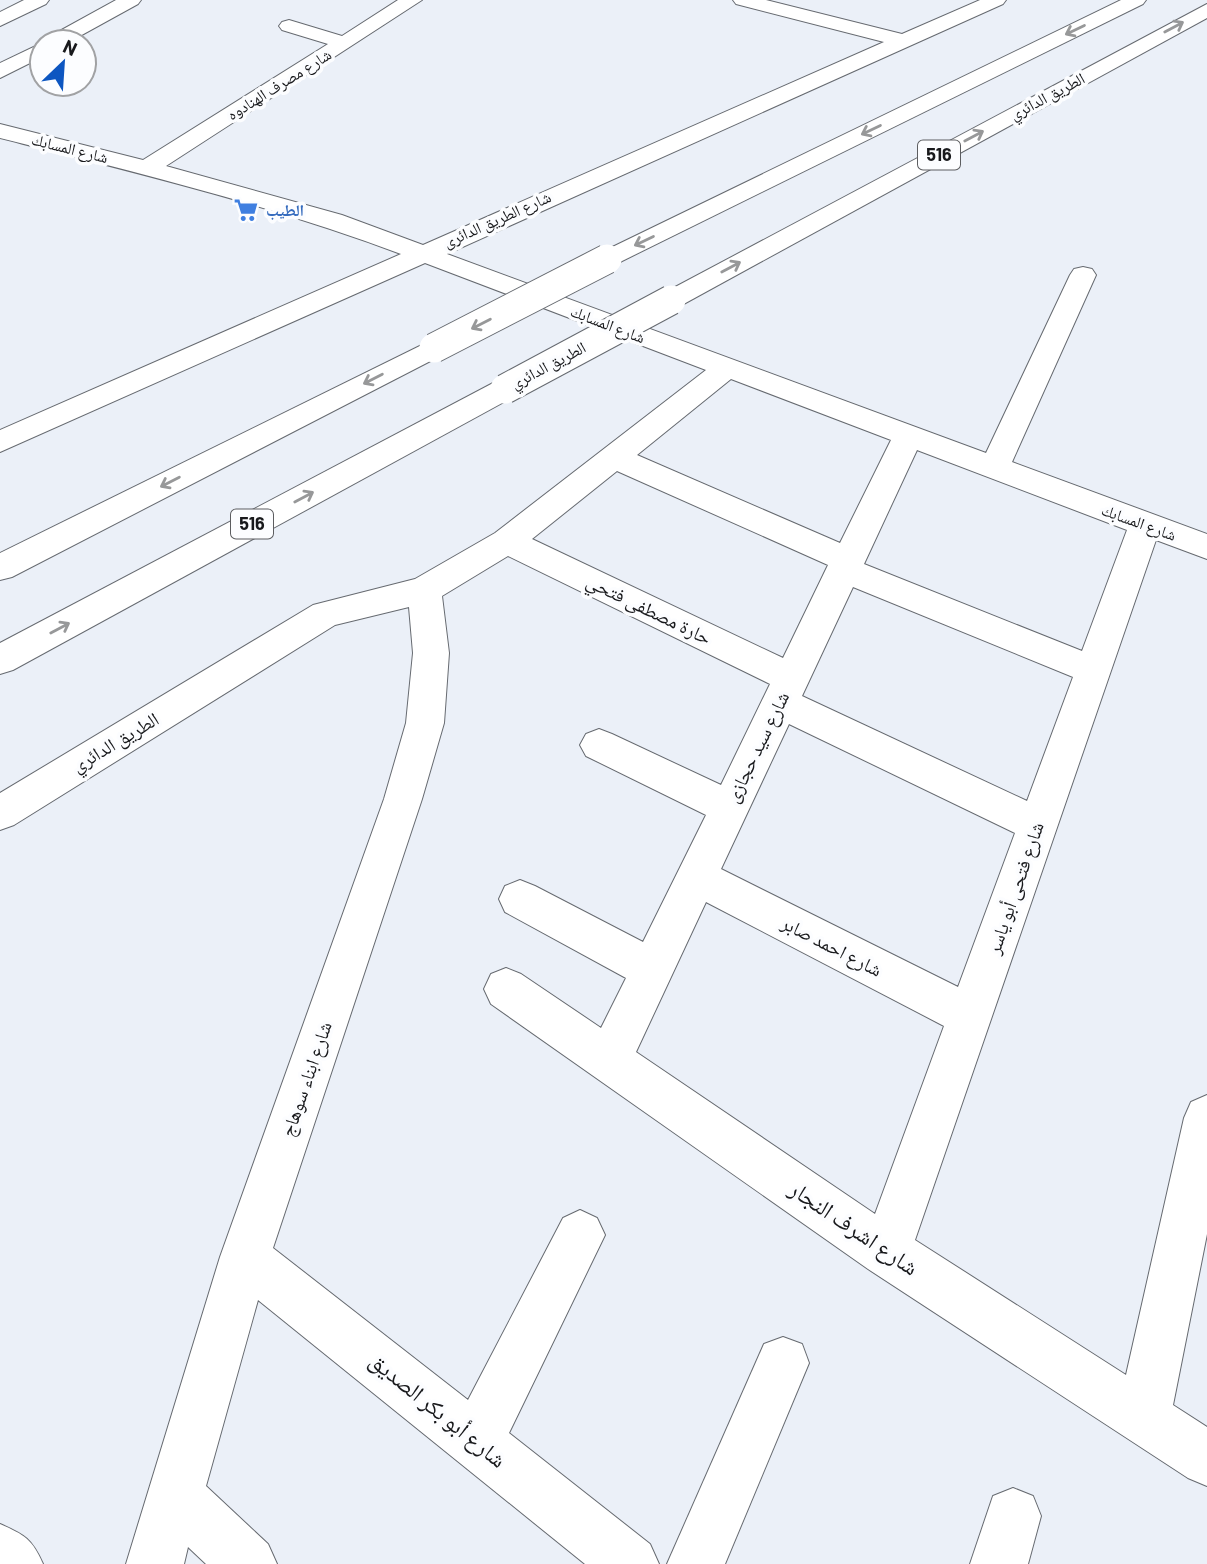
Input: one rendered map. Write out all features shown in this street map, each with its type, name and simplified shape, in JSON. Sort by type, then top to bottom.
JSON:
[{"type":"main road","points":[[0,20],[39,0]]},
{"type":"main road","points":[[80,28],[131,0]]},
{"type":"main road","name":"شارع مصرف الهنادوه","points":[[146,168],[412,0]]},
{"type":"main road","points":[[743,0],[904,41]]},
{"type":"main road","points":[[0,568],[607,259],[1136,0]]},
{"type":"main road","points":[[947,3],[985,5]]},
{"type":"main road","name":"شارع الطريق الدائرى","points":[[0,442],[985,5]]},
{"type":"main road","name":"الطريق الدائري","points":[[0,660],[1207,10]]},
{"type":"main road","points":[[289,26],[345,43]]},
{"type":"main road","points":[[0,72],[28,57]]},
{"type":"main road","name":"شارع المسابك","points":[[0,131],[333,220],[1145,525],[1204,535]]},
{"type":"main road","points":[[994,468],[1083,275]]},
{"type":"main road","name":"الطريق الدائري","points":[[0,813],[325,614],[425,590],[507,541],[726,369]]},
{"type":"main road","name":"شارع سيد حجازى","points":[[609,1060],[908,436]]},
{"type":"main road","points":[[614,457],[846,565],[1093,670]]},
{"type":"main road","name":"شارع فتحى أبو ياسر","points":[[886,1251],[1145,525]]},
{"type":"main road","name":"حارة مصطفى فتحي","points":[[507,541],[1037,824]]},
{"type":"main road","name":"شارع ابناء سوهاج","points":[[155,1564],[245,1257],[398,812],[425,723],[431,653],[425,590]]},
{"type":"main road","points":[[599,745],[729,807]]},
{"type":"main road","name":"شارع احمد صابر","points":[[695,876],[970,1016]]},
{"type":"main road","points":[[520,899],[651,968]]},
{"type":"main road","name":"شارع اشرف النجار","points":[[506,989],[886,1251],[1207,1459]]},
{"type":"main road","points":[[1143,1418],[1207,1118]]},
{"type":"main road","points":[[476,1441],[580,1235]]},
{"type":"main road","name":"شارع أبو بكر الصديق","points":[[245,1257],[630,1564]]},
{"type":"main road","points":[[696,1564],[783,1363]]},
{"type":"main road","points":[[176,1497],[248,1564]]},
{"type":"main road","points":[[0,1553],[14,1564]]},
{"type":"place","name":"الطيب","points":[[246,210]]}]
